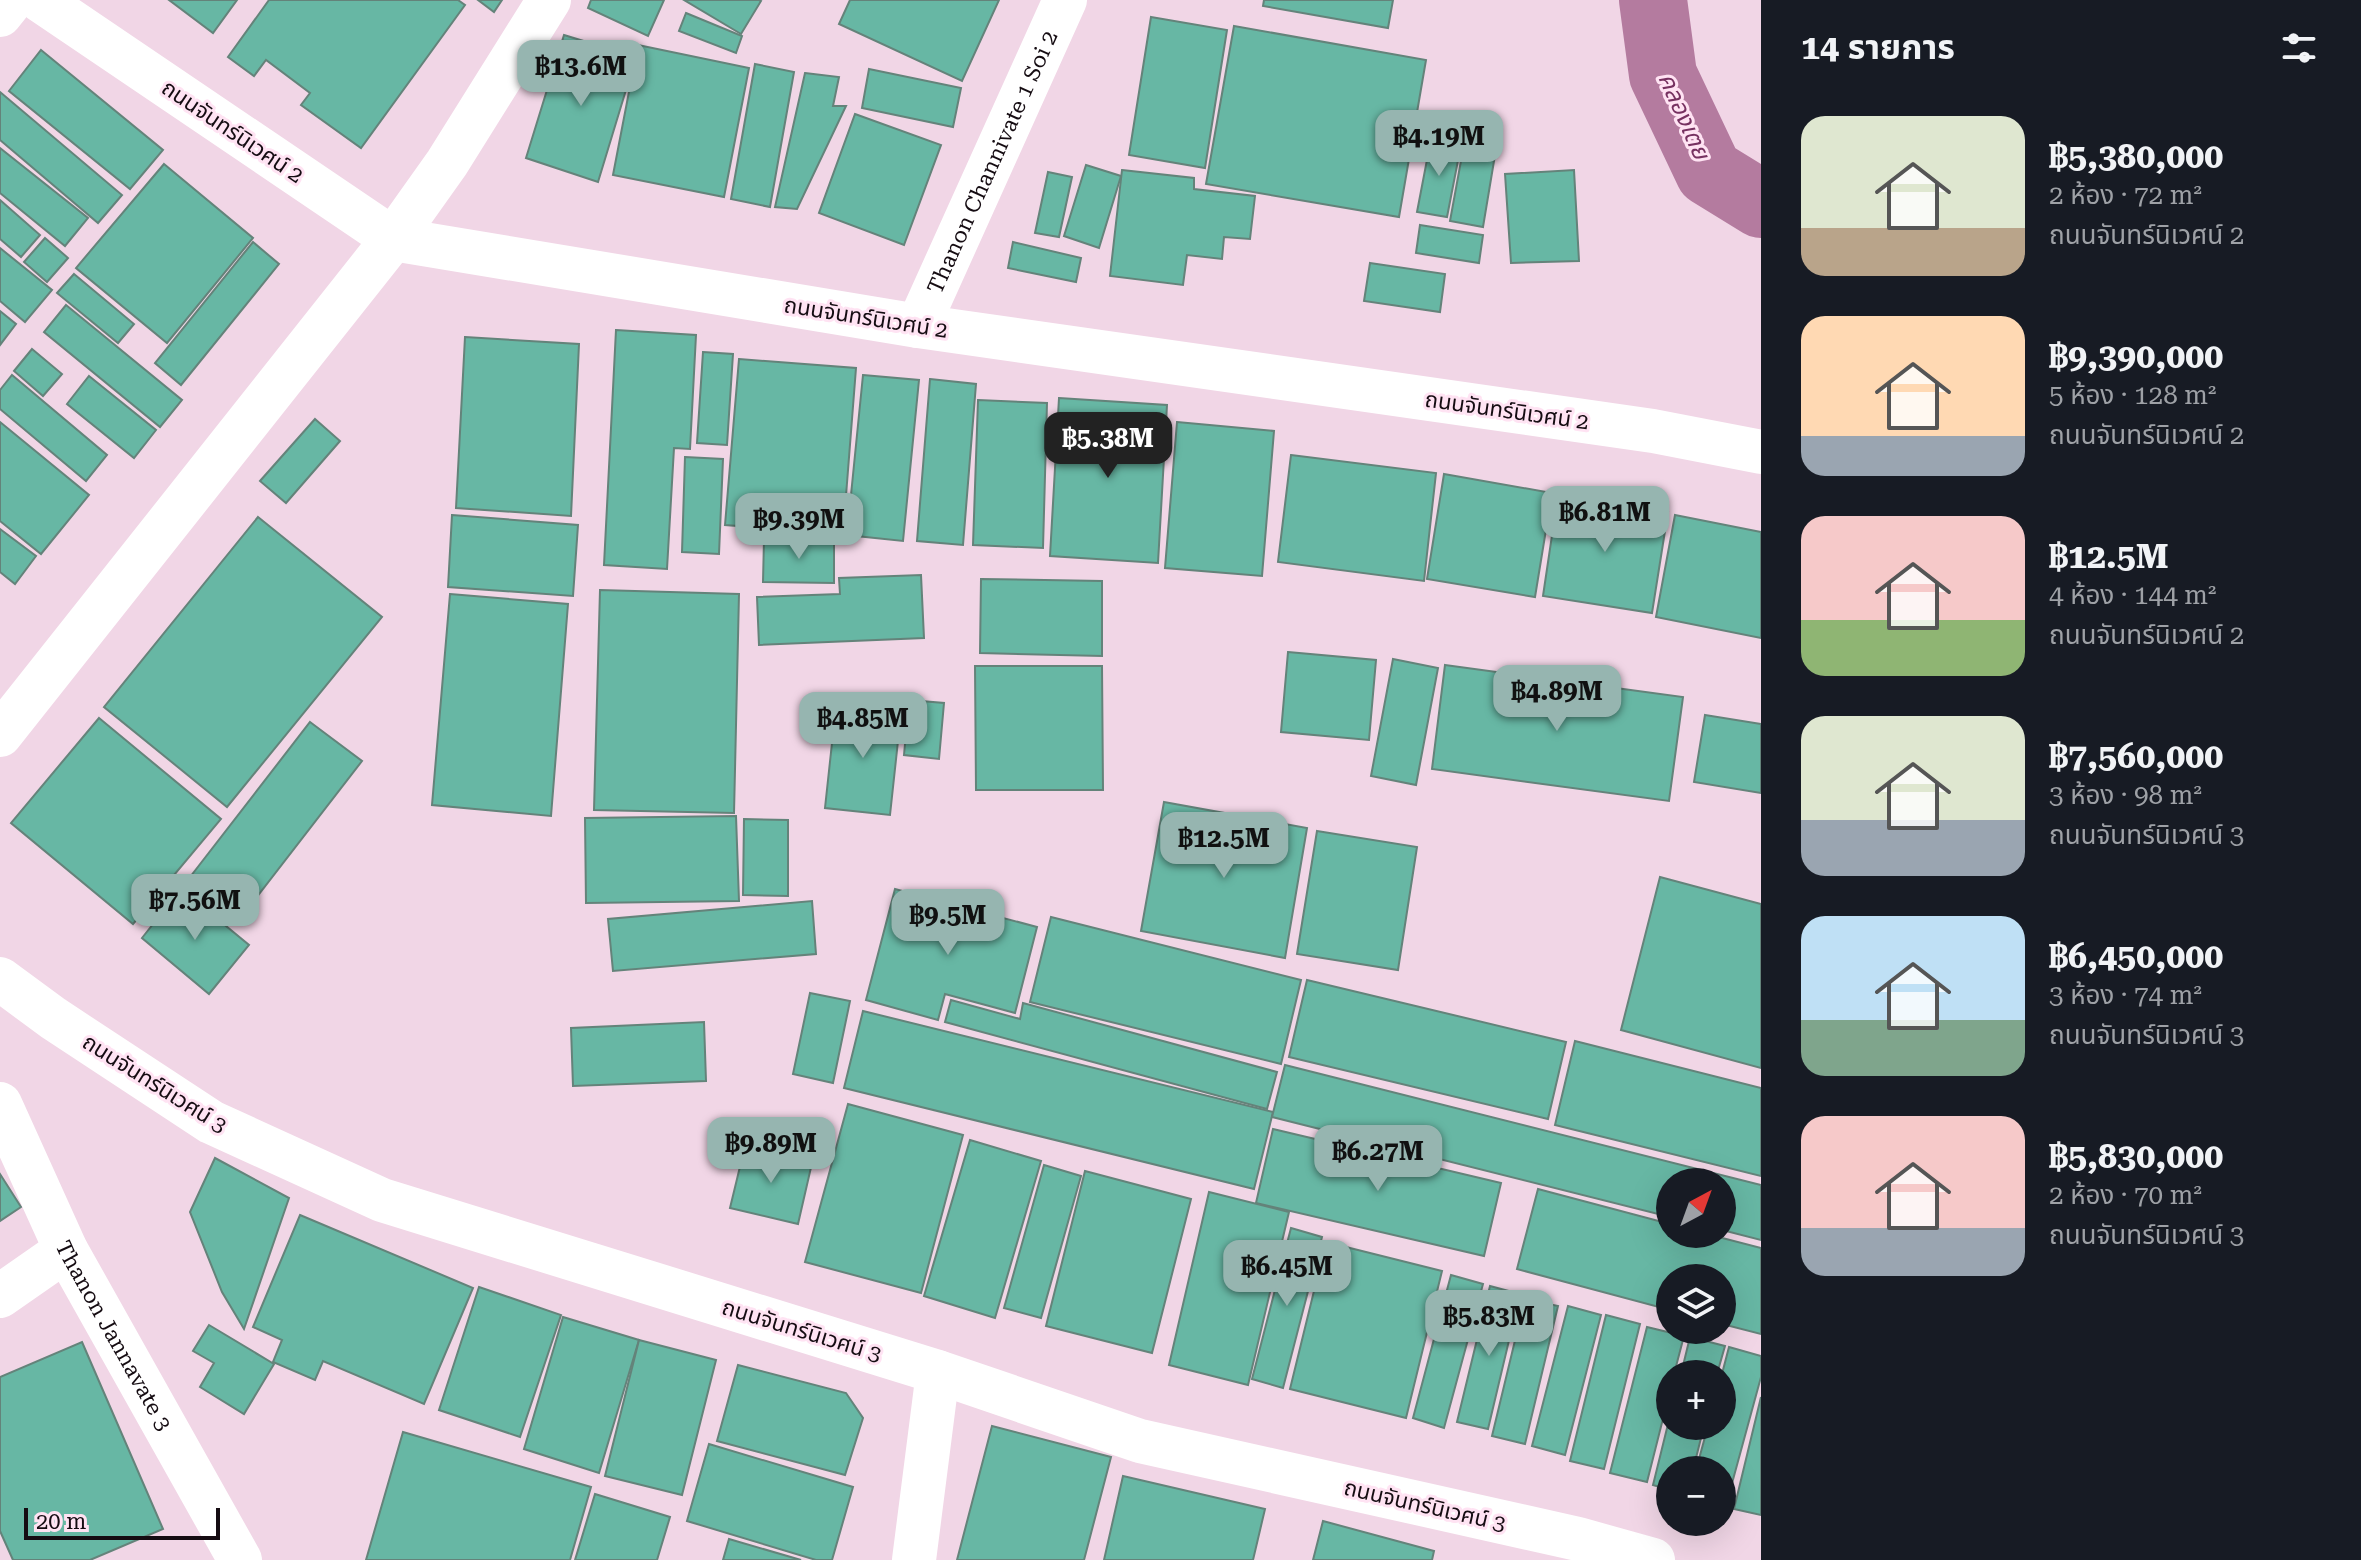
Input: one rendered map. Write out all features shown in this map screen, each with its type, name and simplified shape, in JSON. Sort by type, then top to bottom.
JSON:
[{"type":"street","points":[[0,15],[12,0]]},
{"type":"street","name":"ถนนจันทร์นิเวศน์ 2","points":[[40,0],[393,239],[918,326],[1625,427],[1761,452]]},
{"type":"street","points":[[0,735],[393,239],[447,163],[549,0]]},
{"type":"street","name":"Thanon Channivate 1 Soi 2","points":[[918,326],[1065,0]]},
{"type":"street","name":"ถนนจันทร์นิเวศน์ 3","points":[[0,979],[211,1122],[382,1200],[938,1372],[1140,1441],[1576,1549],[1653,1560]]},
{"type":"street","name":"Thanon Jannavate 3","points":[[0,1104],[66,1250],[240,1560]]},
{"type":"street","points":[[0,1296],[66,1250]]},
{"type":"street","points":[[914,1560],[938,1372]]},
{"type":"building","points":[[169,0],[237,0],[213,33]]},
{"type":"building","points":[[269,0],[458,0],[465,5],[361,148],[301,105],[310,93],[266,60],[254,76],[228,57]]},
{"type":"building","points":[[478,0],[502,0],[494,12]]},
{"type":"building","points":[[591,0],[664,0],[648,36],[588,8]]},
{"type":"building","points":[[684,0],[759,0],[761,1],[741,34]]},
{"type":"building","points":[[850,0],[999,0],[962,81],[839,24]]},
{"type":"building","points":[[1264,0],[1393,0],[1388,28],[1263,6]]},
{"type":"building","points":[[686,13],[742,36],[736,53],[679,31]]},
{"type":"building","points":[[1151,17],[1227,30],[1205,168],[1129,155]]},
{"type":"building","points":[[1234,26],[1426,60],[1399,217],[1206,184]]},
{"type":"building","points":[[564,35],[636,57],[598,182],[526,158]]},
{"type":"building","points":[[638,45],[749,68],[724,197],[613,175]]},
{"type":"building","points":[[41,50],[163,150],[130,189],[9,91]]},
{"type":"building","points":[[755,64],[794,72],[770,207],[731,199]]},
{"type":"building","points":[[869,69],[961,88],[953,127],[862,108]]},
{"type":"building","points":[[805,73],[839,77],[833,106],[846,106],[797,209],[775,207]]},
{"type":"building","points":[[0,92],[122,195],[98,223],[0,140]]},
{"type":"building","points":[[855,114],[941,145],[904,245],[819,213]]},
{"type":"building","points":[[1431,139],[1461,145],[1447,217],[1417,212]]},
{"type":"building","points":[[0,148],[88,218],[65,246],[0,193]]},
{"type":"building","points":[[1463,150],[1495,155],[1483,227],[1450,221]]},
{"type":"building","points":[[164,164],[253,238],[167,343],[76,268]]},
{"type":"building","points":[[1086,165],[1121,176],[1099,248],[1064,236]]},
{"type":"building","points":[[1122,170],[1194,178],[1194,189],[1255,196],[1250,239],[1224,237],[1222,259],[1187,255],[1183,285],[1110,276]]},
{"type":"building","points":[[1574,170],[1579,261],[1511,263],[1505,174]]},
{"type":"building","points":[[1048,172],[1072,177],[1059,237],[1035,233]]},
{"type":"building","points":[[0,200],[40,235],[21,257],[0,239]]},
{"type":"building","points":[[1420,225],[1483,235],[1479,263],[1416,253]]},
{"type":"building","points":[[45,238],[68,258],[47,282],[24,262]]},
{"type":"building","points":[[253,242],[279,264],[181,385],[155,363]]},
{"type":"building","points":[[1013,242],[1081,258],[1076,282],[1008,268]]},
{"type":"building","points":[[0,248],[52,290],[25,322],[0,301]]},
{"type":"building","points":[[1370,263],[1445,274],[1440,312],[1364,301]]},
{"type":"building","points":[[74,274],[134,324],[118,343],[57,293]]},
{"type":"building","points":[[66,305],[182,400],[160,427],[44,332]]},
{"type":"building","points":[[0,311],[16,324],[0,345]]},
{"type":"building","points":[[616,330],[696,335],[690,449],[674,448],[667,569],[604,565]]},
{"type":"building","points":[[465,337],[579,344],[571,516],[456,508]]},
{"type":"building","points":[[32,349],[62,374],[43,396],[14,371]]},
{"type":"building","points":[[703,352],[733,354],[727,445],[697,443]]},
{"type":"building","points":[[739,359],[856,368],[843,534],[725,525]]},
{"type":"building","points":[[12,375],[107,455],[86,481],[0,409],[0,390]]},
{"type":"building","points":[[863,375],[919,380],[903,541],[847,535]]},
{"type":"building","points":[[89,376],[156,430],[134,458],[67,404]]},
{"type":"building","points":[[930,379],[976,384],[963,545],[917,541]]},
{"type":"building","points":[[1059,398],[1167,405],[1158,563],[1050,556]]},
{"type":"building","points":[[978,400],[1047,403],[1043,548],[973,545]]},
{"type":"building","points":[[315,419],[340,441],[286,503],[260,481]]},
{"type":"building","points":[[0,422],[89,495],[41,554],[0,521]]},
{"type":"building","points":[[1177,422],[1274,431],[1262,576],[1165,568]]},
{"type":"building","points":[[1291,455],[1436,473],[1424,581],[1278,562]]},
{"type":"building","points":[[685,457],[723,459],[719,554],[682,552]]},
{"type":"building","points":[[1444,474],[1552,493],[1535,597],[1427,579]]},
{"type":"building","points":[[1558,495],[1668,512],[1652,613],[1543,596]]},
{"type":"building","points":[[452,515],[578,525],[573,596],[448,587]]},
{"type":"building","points":[[1675,515],[1761,532],[1761,638],[1656,617]]},
{"type":"building","points":[[258,517],[382,617],[227,807],[104,707]]},
{"type":"building","points":[[0,529],[36,556],[15,584],[0,572]]},
{"type":"building","points":[[764,539],[834,539],[834,583],[763,582]]},
{"type":"building","points":[[921,575],[924,638],[759,645],[757,597],[840,594],[839,578]]},
{"type":"building","points":[[981,579],[1102,581],[1102,656],[980,653]]},
{"type":"building","points":[[600,590],[739,594],[734,813],[594,810]]},
{"type":"building","points":[[450,594],[568,604],[551,816],[432,805]]},
{"type":"building","points":[[1288,652],[1376,660],[1369,740],[1281,732]]},
{"type":"building","points":[[1393,659],[1438,668],[1416,785],[1371,776]]},
{"type":"building","points":[[1445,665],[1683,697],[1669,801],[1432,769]]},
{"type":"building","points":[[975,666],[1102,666],[1103,790],[976,790]]},
{"type":"building","points":[[909,700],[944,703],[939,759],[904,755]]},
{"type":"building","points":[[836,706],[901,713],[890,815],[825,808]]},
{"type":"building","points":[[1705,715],[1761,724],[1761,793],[1694,782]]},
{"type":"building","points":[[99,718],[221,819],[133,924],[11,823]]},
{"type":"building","points":[[310,722],[362,761],[239,920],[187,881]]},
{"type":"building","points":[[1164,802],[1307,828],[1285,958],[1141,931]]},
{"type":"building","points":[[736,816],[739,901],[586,903],[585,818]]},
{"type":"building","points":[[744,819],[788,820],[788,896],[743,895]]},
{"type":"building","points":[[1317,831],[1417,847],[1398,970],[1297,954]]},
{"type":"building","points":[[1660,877],[1761,904],[1761,1068],[1621,1030]]},
{"type":"building","points":[[181,889],[249,945],[209,994],[142,938]]},
{"type":"building","points":[[895,889],[1037,927],[1015,1013],[945,994],[938,1020],[866,1000]]},
{"type":"building","points":[[812,901],[816,954],[613,971],[608,919]]},
{"type":"building","points":[[1051,917],[1301,980],[1281,1064],[1030,1002]]},
{"type":"building","points":[[1307,980],[1566,1042],[1548,1119],[1289,1057]]},
{"type":"building","points":[[810,993],[850,1001],[833,1083],[793,1074]]},
{"type":"building","points":[[951,1000],[1020,1019],[1023,1003],[1277,1072],[1267,1109],[945,1022]]},
{"type":"building","points":[[863,1011],[1273,1112],[1254,1189],[844,1088]]},
{"type":"building","points":[[704,1022],[706,1081],[573,1086],[571,1028]]},
{"type":"building","points":[[1575,1041],[1761,1088],[1761,1176],[1736,1168],[1555,1125]]},
{"type":"building","points":[[1285,1065],[1694,1168],[1656,1168],[1656,1213],[1272,1117]]},
{"type":"building","points":[[848,1104],[963,1135],[921,1293],[805,1262]]},
{"type":"building","points":[[1273,1129],[1501,1183],[1484,1256],[1256,1203]]},
{"type":"building","points":[[970,1140],[1041,1161],[995,1318],[924,1296]]},
{"type":"building","points":[[745,1146],[812,1163],[798,1224],[730,1208]]},
{"type":"building","points":[[215,1158],[289,1198],[244,1329],[222,1292],[190,1212]]},
{"type":"building","points":[[1044,1165],[1081,1176],[1041,1318],[1004,1308]]},
{"type":"building","points":[[1085,1171],[1191,1199],[1152,1353],[1046,1326]]},
{"type":"building","points":[[0,1174],[21,1207],[0,1221]]},
{"type":"building","points":[[1736,1179],[1761,1185],[1761,1240],[1736,1234]]},
{"type":"building","points":[[1538,1189],[1656,1220],[1656,1248],[1736,1248],[1736,1242],[1761,1248],[1761,1334],[1736,1328],[1736,1264],[1656,1264],[1656,1306],[1517,1269]]},
{"type":"building","points":[[1209,1192],[1289,1212],[1248,1385],[1169,1365]]},
{"type":"building","points":[[300,1215],[473,1288],[424,1404],[323,1361],[315,1380],[273,1362],[282,1340],[253,1327]]},
{"type":"building","points":[[1291,1228],[1322,1237],[1283,1388],[1252,1379]]},
{"type":"building","points":[[1326,1242],[1442,1271],[1406,1418],[1290,1389]]},
{"type":"building","points":[[1451,1275],[1483,1284],[1444,1428],[1413,1418]]},
{"type":"building","points":[[1490,1286],[1520,1294],[1488,1429],[1457,1422]]},
{"type":"building","points":[[479,1287],[561,1315],[520,1437],[439,1410]]},
{"type":"building","points":[[1525,1299],[1558,1306],[1525,1444],[1492,1436]]},
{"type":"building","points":[[1568,1306],[1601,1315],[1565,1455],[1532,1446]]},
{"type":"building","points":[[1606,1315],[1640,1324],[1604,1469],[1570,1461]]},
{"type":"building","points":[[563,1317],[639,1340],[599,1473],[524,1449]]},
{"type":"building","points":[[209,1325],[274,1364],[244,1414],[200,1387],[214,1363],[193,1351]]},
{"type":"building","points":[[1647,1327],[1656,1329],[1656,1344],[1682,1344],[1678,1360],[1656,1360],[1658,1440],[1647,1482],[1610,1473]]},
{"type":"building","points":[[639,1340],[716,1360],[682,1495],[605,1476]]},
{"type":"building","points":[[82,1342],[163,1529],[90,1560],[13,1560],[0,1531],[0,1377]]},
{"type":"building","points":[[1688,1344],[1725,1346],[1721,1360],[1684,1360]]},
{"type":"building","points":[[1729,1347],[1761,1356],[1761,1377],[1736,1469],[1736,1456],[1700,1456],[1704,1440],[1736,1440],[1736,1360],[1726,1360]]},
{"type":"building","points":[[738,1365],[846,1393],[863,1418],[845,1475],[717,1441]]},
{"type":"building","points":[[1761,1397],[1761,1515],[1736,1509]]},
{"type":"building","points":[[992,1426],[1111,1457],[1084,1560],[957,1560]]},
{"type":"building","points":[[403,1432],[591,1487],[570,1560],[366,1560]]},
{"type":"building","points":[[1664,1440],[1700,1440],[1696,1456],[1660,1456]]},
{"type":"building","points":[[709,1444],[853,1487],[832,1560],[816,1560],[687,1521]]},
{"type":"building","points":[[1123,1476],[1265,1509],[1253,1560],[1104,1560]]},
{"type":"building","points":[[595,1494],[670,1517],[657,1560],[575,1560]]},
{"type":"building","points":[[1323,1521],[1434,1551],[1432,1560],[1313,1560]]},
{"type":"building","points":[[729,1539],[801,1560],[723,1560]]},
{"type":"waterway","name":"คลองเตย","points":[[1653,0],[1663,75],[1709,172],[1761,204]]}]
